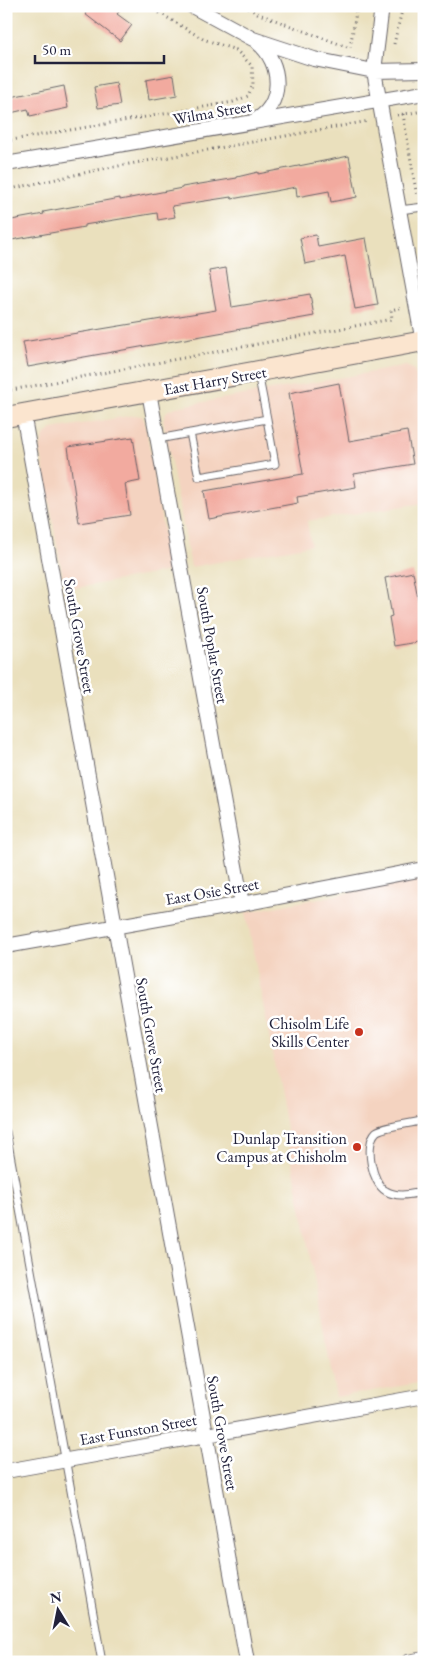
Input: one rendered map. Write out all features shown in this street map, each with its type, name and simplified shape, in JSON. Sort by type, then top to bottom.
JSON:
[{"type":"main road","name":"East Harry Street","points":[[14,415],[423,344]]},
{"type":"street","points":[[192,6],[253,38],[314,59],[374,71],[424,70]]},
{"type":"street","points":[[382,6],[374,71],[423,344]]},
{"type":"street","points":[[249,124],[258,119],[268,109],[278,84],[272,59],[253,38]]},
{"type":"street","name":"Wilma Street","points":[[6,164],[424,93]]},
{"type":"street","name":"South Poplar Street","points":[[149,392],[242,904]]},
{"type":"street","name":"South Grove Street","points":[[14,415],[114,926],[247,1662]]},
{"type":"street","name":"East Osie Street","points":[[6,946],[424,869]]},
{"type":"street","name":"East Funston Street","points":[[6,1471],[424,1396]]},
{"type":"street","points":[[408,1662],[424,1659]]},
{"type":"lane","points":[[398,210],[421,207]]},
{"type":"lane","points":[[190,433],[199,477],[275,464],[258,372]]},
{"type":"lane","points":[[158,439],[267,419]]},
{"type":"lane","points":[[424,1120],[379,1130],[373,1134],[370,1145],[374,1176],[377,1184],[384,1191],[406,1195],[424,1192]]},
{"type":"lane","points":[[6,1132],[102,1662]]},
{"type":"path","points":[[6,141],[234,102],[248,96],[253,84],[252,66],[236,50],[203,39],[148,6]]},
{"type":"path","points":[[244,6],[259,14],[350,48],[357,6]]},
{"type":"path","points":[[396,70],[393,49],[403,6]]},
{"type":"path","points":[[400,97],[421,207],[424,237]]},
{"type":"path","points":[[6,190],[102,169],[424,111]]},
{"type":"path","points":[[6,391],[392,319],[391,310],[416,305]]},
{"type":"shaded area","points":[[406,366],[413,369],[418,379],[424,411],[424,503],[307,521],[311,545],[191,567],[163,419],[167,411],[176,407]]},
{"type":"shaded area","points":[[135,415],[142,416],[145,422],[170,571],[65,590],[40,448],[44,436],[52,429]]},
{"type":"shaded area","name":"Dunlap Transition Campus at Chisholm","points":[[424,879],[424,1382],[336,1397],[246,912]]},
{"type":"building","points":[[91,6],[123,6],[117,14],[132,25],[120,41],[85,14]]},
{"type":"building","points":[[174,75],[177,95],[149,100],[146,80]]},
{"type":"building","points":[[116,83],[120,105],[98,108],[94,87]]},
{"type":"building","points":[[64,86],[68,108],[30,116],[28,109],[6,114],[6,98]]},
{"type":"building","points":[[349,156],[357,197],[331,202],[329,191],[297,197],[296,187],[232,199],[231,197],[172,206],[175,217],[158,220],[157,213],[84,225],[84,227],[6,241],[6,221],[44,214],[43,212],[120,198],[120,200]]},
{"type":"building","points":[[316,235],[318,247],[366,238],[378,305],[355,309],[345,256],[305,264],[300,238]]},
{"type":"building","points":[[226,268],[232,307],[310,294],[314,316],[28,367],[23,342],[216,310],[209,271]]},
{"type":"building","points":[[339,383],[349,441],[407,431],[413,464],[354,474],[356,487],[297,497],[298,503],[209,519],[204,491],[303,474],[289,393]]},
{"type":"building","points":[[133,437],[140,481],[125,484],[130,515],[79,523],[68,447]]},
{"type":"building","points":[[413,572],[424,630],[424,641],[394,646],[389,617],[392,616],[385,578]]},
{"type":"place","name":"Chisolm Life Skills Center","points":[[359,1032]]},
{"type":"place","name":"Dunlap Transition Campus at Chisholm","points":[[357,1147]]}]
